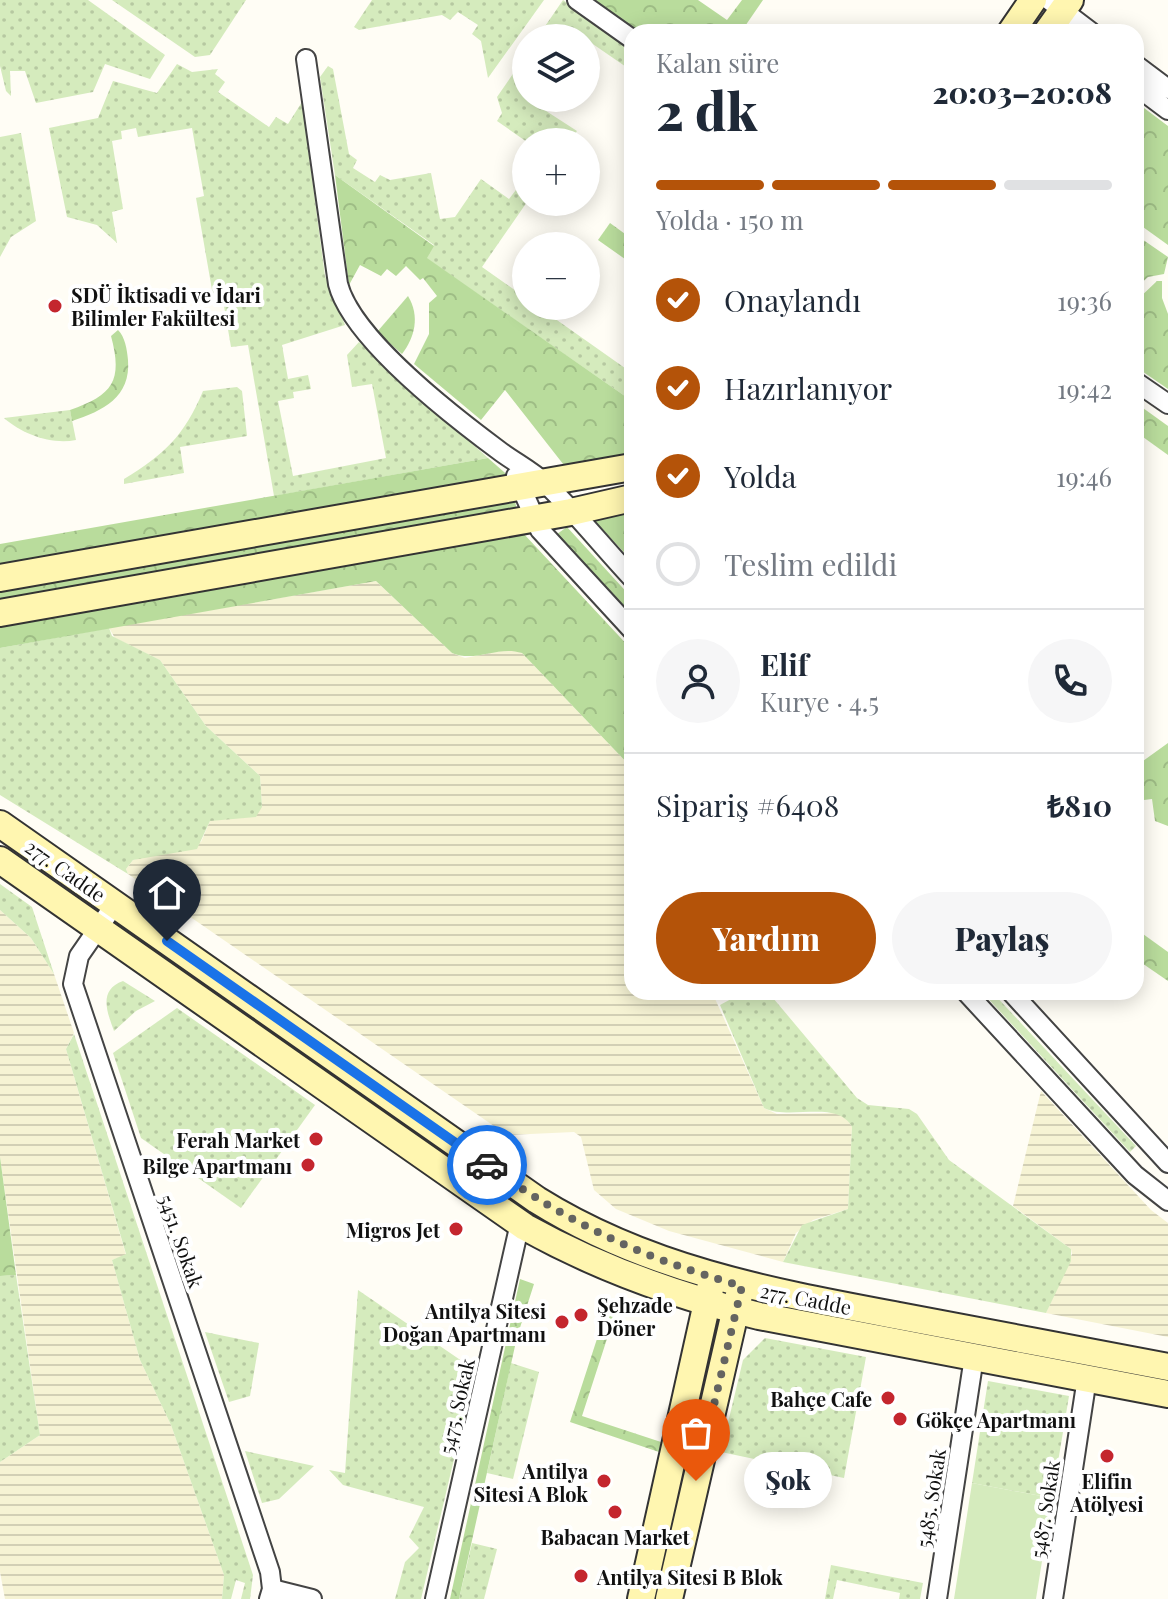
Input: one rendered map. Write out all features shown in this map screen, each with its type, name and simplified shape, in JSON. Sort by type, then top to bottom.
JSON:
[{"type":"street","points":[[577,0],[624,33]]},
{"type":"street","points":[[1028,24],[1051,13],[1074,24]]},
{"type":"street","points":[[306,59],[338,284],[344,303],[360,329],[384,354],[502,453],[533,486],[571,512],[624,569]]},
{"type":"street","points":[[1144,71],[1168,89]]},
{"type":"street","points":[[1144,92],[1168,110]]},
{"type":"street","points":[[1144,388],[1168,404]]},
{"type":"street","points":[[502,453],[533,486],[533,519],[624,621]]},
{"type":"street","points":[[0,578],[624,469]]},
{"type":"street","points":[[0,613],[533,519],[624,500]]},
{"type":"street","name":"277. Cadde","points":[[0,824],[562,1216],[615,1243],[713,1278],[738,1298],[974,1357],[1168,1394]]},
{"type":"street","name":"277. Cadde","points":[[0,860],[520,1223],[593,1263],[707,1304],[738,1298],[1168,1367]]},
{"type":"street","name":"5451. Sokak","points":[[115,904],[73,969],[76,995],[270,1572],[270,1594]]},
{"type":"street","points":[[973,1000],[1140,1179],[1168,1201]]},
{"type":"street","points":[[1018,1000],[1162,1156],[1140,1179]]},
{"type":"street","name":"5475. Sokak","points":[[435,1599],[520,1223]]},
{"type":"street","points":[[641,1599],[713,1278]]},
{"type":"street","points":[[669,1599],[738,1298]]},
{"type":"street","name":"5485. Sokak","points":[[937,1599],[974,1357]]},
{"type":"street","name":"5487. Sokak","points":[[1053,1599],[1087,1378]]},
{"type":"street","points":[[270,1594],[312,1599]]},
{"type":"shaded area","points":[[376,581],[452,653],[465,658],[511,649],[522,653],[624,760],[624,1000],[716,1000],[764,1108],[777,1114],[836,1113],[846,1117],[852,1127],[848,1209],[813,1220],[796,1233],[783,1262],[669,1231],[616,1209],[594,1190],[581,1137],[574,1132],[507,1135],[128,874],[126,869],[133,860],[201,842],[210,821],[262,807],[260,776],[206,726],[160,660],[115,638],[109,628]]},
{"type":"shaded area","points":[[0,910],[31,938],[54,974],[74,1033],[66,1049],[126,1255],[112,1260],[140,1360],[171,1425],[224,1575],[222,1599],[5,1599],[0,1572],[0,1462],[40,1435],[0,1157]]},
{"type":"shaded area","points":[[1041,1091],[1151,1210],[1168,1223],[1168,1337],[1046,1313],[1072,1254],[1071,1249],[1013,1206]]},
{"type":"green space","points":[[0,0],[88,0],[165,55],[150,79],[105,64],[93,92],[36,103],[25,71],[10,71],[11,96],[6,91],[0,66]]},
{"type":"green space","points":[[112,0],[246,0],[210,55],[195,57]]},
{"type":"green space","points":[[372,0],[544,0],[527,24],[512,24],[512,45],[488,78],[481,41],[472,34],[478,25],[458,12],[450,20],[442,15],[359,30],[354,27]]},
{"type":"green space","points":[[563,0],[597,24],[547,24]]},
{"type":"green space","points":[[594,0],[698,0],[727,20],[742,0],[763,0],[746,24],[628,24]]},
{"type":"green space","points":[[600,26],[624,43],[624,65],[600,49]]},
{"type":"green space","points":[[177,64],[192,72],[218,69],[215,74],[225,82],[218,92],[269,127],[276,117],[288,124],[302,102],[325,276],[345,325],[282,345],[288,379],[308,375],[311,389],[293,392],[294,398],[278,401],[293,476],[386,458],[372,384],[352,387],[347,355],[359,342],[488,458],[274,496],[248,345],[231,347],[224,306],[215,307],[196,198],[204,196],[192,128],[138,137],[136,128],[121,131],[122,139],[112,141],[123,209],[112,212],[117,243],[97,225],[67,217],[49,128],[98,118],[113,81],[157,93]]},
{"type":"green space","points":[[328,66],[333,69],[349,154],[357,160],[353,168],[375,182],[380,175],[390,180],[431,173],[440,219],[455,217],[481,179],[509,199],[512,195],[512,216],[517,216],[482,267],[512,288],[512,318],[426,258],[434,245],[335,175],[320,77]]},
{"type":"green space","points":[[512,75],[512,112],[548,112],[572,128],[512,128],[512,132],[497,121],[502,113],[497,97]]},
{"type":"green space","points":[[1144,108],[1168,126],[1168,245],[1144,228]]},
{"type":"green space","points":[[21,133],[36,221],[11,237],[0,257],[0,137]]},
{"type":"green space","points":[[335,175],[434,246],[427,258],[624,395],[624,458],[567,469],[505,390],[481,420],[414,364],[429,334],[429,303],[437,296],[423,278],[420,280],[406,266],[396,276],[387,269],[381,276],[360,265],[349,285]]},
{"type":"green space","points":[[610,223],[624,233],[624,258],[600,241]]},
{"type":"green space","points":[[1144,240],[1168,257],[1164,274],[1144,281]]},
{"type":"green space","points":[[1157,281],[1162,281],[1162,298],[1168,314],[1168,389],[1144,372],[1144,293]]},
{"type":"green space","points":[[408,296],[415,319],[410,341],[402,354],[377,332]]},
{"type":"green space","points":[[515,320],[557,320],[624,367],[624,395]]},
{"type":"green space","points":[[118,330],[128,356],[125,384],[113,401],[72,421],[70,410],[96,398],[111,384],[116,364],[111,336]]},
{"type":"green space","points":[[237,387],[242,391],[247,436],[180,447],[184,473],[124,484],[124,479],[172,442],[203,391]]},
{"type":"green space","points":[[1144,409],[1168,426],[1168,455],[1144,438]]},
{"type":"green space","points":[[70,410],[76,440],[57,441],[37,437],[4,418]]},
{"type":"green space","points":[[488,458],[512,479],[0,568],[0,544]]},
{"type":"green space","points":[[515,501],[517,511],[0,602],[0,589]]},
{"type":"green space","points":[[624,512],[624,552],[593,519]]},
{"type":"green space","points":[[567,527],[624,589],[624,605],[557,534]]},
{"type":"green space","points":[[523,533],[624,641],[624,760],[522,653],[504,651],[461,656],[452,653],[376,581],[0,648],[0,626]]},
{"type":"green space","points":[[109,628],[112,636],[160,660],[206,726],[260,776],[262,807],[256,817],[210,821],[197,849],[133,860],[126,869],[128,874],[0,795],[0,648]]},
{"type":"green space","points":[[1168,743],[1168,826],[1155,821],[1152,799],[1144,800],[1144,760]]},
{"type":"green space","points":[[0,884],[32,907],[54,974],[31,938],[0,910]]},
{"type":"green space","points":[[122,925],[683,1278],[681,1284],[610,1258],[528,1215],[119,930]]},
{"type":"green space","points":[[1144,935],[1168,952],[1168,981],[1144,964]]},
{"type":"green space","points":[[123,981],[155,1001],[136,1011],[114,1031],[107,1009],[107,996],[115,985]]},
{"type":"green space","points":[[729,1000],[775,1000],[857,1098],[868,1105],[909,1109],[917,1114],[949,1160],[1071,1249],[1071,1261],[1046,1313],[783,1262],[802,1225],[848,1209],[852,1127],[836,1114],[787,1113],[764,1108],[720,1005]]},
{"type":"green space","points":[[989,1000],[999,1000],[1136,1146],[1130,1152]]},
{"type":"green space","points":[[177,1008],[315,1105],[241,1208],[141,1138],[113,1053]]},
{"type":"green space","points":[[74,1034],[253,1575],[250,1599],[241,1599],[245,1583],[236,1580],[231,1599],[222,1599],[224,1575],[171,1425],[140,1360],[112,1260],[126,1254],[66,1049]]},
{"type":"green space","points":[[0,1157],[16,1275],[0,1276]]},
{"type":"green space","points":[[16,1275],[40,1435],[0,1462],[0,1276]]},
{"type":"green space","points":[[520,1279],[534,1284],[517,1337],[459,1599],[450,1599]]},
{"type":"green space","points":[[358,1290],[475,1370],[421,1599],[395,1599],[405,1562],[419,1548],[409,1537],[424,1507],[343,1485],[329,1470],[345,1473]]},
{"type":"green space","points":[[607,1308],[616,1311],[582,1416],[661,1442],[659,1452],[570,1422]]},
{"type":"green space","points":[[205,1332],[259,1343],[250,1396],[229,1402]]},
{"type":"green space","points":[[765,1338],[866,1357],[844,1478],[721,1452],[743,1360]]},
{"type":"green space","points":[[511,1363],[539,1372],[513,1479],[487,1473]]},
{"type":"green space","points":[[988,1381],[1069,1396],[1052,1498],[972,1483]]},
{"type":"green space","points":[[245,1451],[314,1466],[279,1499],[262,1503]]},
{"type":"green space","points":[[972,1483],[1052,1498],[1036,1599],[954,1599]]},
{"type":"green space","points":[[472,1543],[497,1549],[484,1599],[459,1599]]},
{"type":"green space","points":[[831,1565],[923,1583],[920,1599],[899,1599],[900,1593],[837,1580],[833,1599],[825,1599]]},
{"type":"way so far","points":[[487,1165],[562,1216],[615,1243],[684,1269],[742,1286],[696,1481]]},
{"type":"place","name":"SDÜ İktisadi ve İdari Bilimler Fakültesi","points":[[55,306]]},
{"type":"place","name":"Ferah Market","points":[[316,1139]]},
{"type":"place","name":"Bilge Apartmanı","points":[[308,1165]]},
{"type":"place","name":"Migros Jet","points":[[456,1229]]},
{"type":"place","name":"Şehzade Döner","points":[[581,1315]]},
{"type":"place","name":"Antilya Sitesi Doğan Apartmanı","points":[[562,1322]]},
{"type":"place","name":"Bahçe Cafe","points":[[888,1398]]},
{"type":"place","name":"Gökçe Apartmanı","points":[[900,1419]]},
{"type":"place","name":"Elifin Atölyesi","points":[[1107,1456]]},
{"type":"place","name":"Antilya Sitesi A Blok","points":[[604,1481]]},
{"type":"place","name":"Şok","points":[[696,1481]]},
{"type":"place","name":"Babacan Market","points":[[615,1512]]},
{"type":"place","name":"Antilya Sitesi B Blok","points":[[581,1576]]},
{"type":"route","points":[[167,941],[487,1165]]}]
